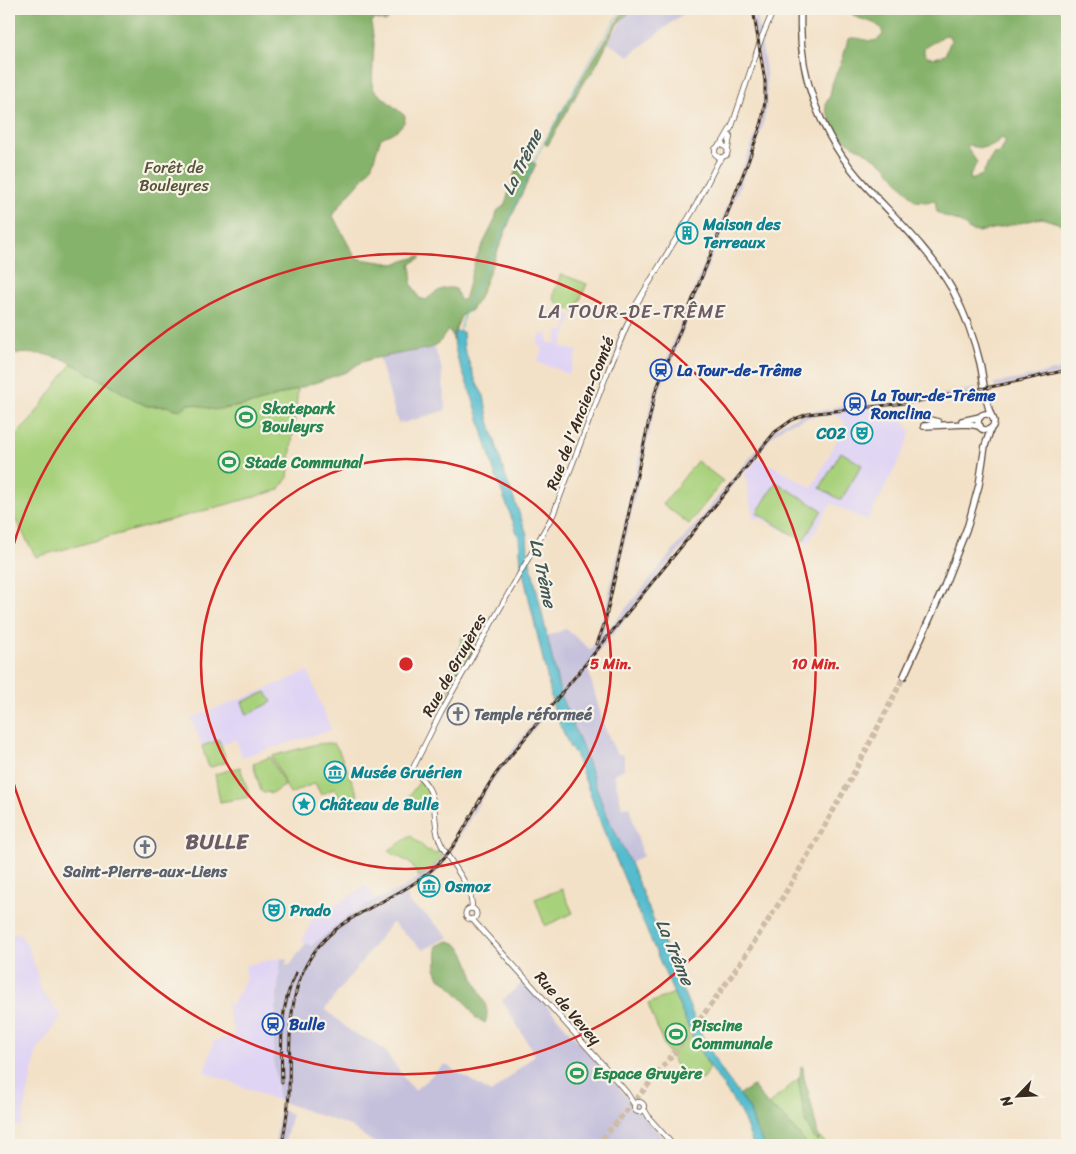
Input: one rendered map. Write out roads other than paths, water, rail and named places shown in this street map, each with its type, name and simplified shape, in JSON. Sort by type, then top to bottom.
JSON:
[{"type":"highway","points":[[801,9],[801,39],[805,72],[811,94],[824,126],[848,165],[921,245],[944,276],[960,305],[971,333],[980,364],[985,398],[995,421],[986,446],[979,485],[968,525],[943,589],[904,676]]},
{"type":"highway","points":[[985,398],[981,416],[981,427],[986,446]]},
{"type":"highway","points":[[926,419],[936,422],[970,420],[987,413],[991,415]]},
{"type":"highway","points":[[924,426],[967,424],[986,430],[991,428]]},
{"type":"main road","points":[[732,126],[721,145],[716,147],[715,154],[718,157],[722,158],[727,155],[732,126],[774,9]]},
{"type":"main road","points":[[721,145],[727,149]]},
{"type":"main road","name":"Rue de l'Ancien-Comté","points":[[712,173],[715,154]]},
{"type":"main road","name":"Rue de l'Ancien-Comté","points":[[520,574],[558,504],[608,370],[634,308],[694,209],[718,162],[722,158]]},
{"type":"main road","name":"Rue de Gruyères","points":[[472,908],[471,895],[438,838],[434,806],[428,786],[425,780],[412,770],[441,712],[520,574]]},
{"type":"main road","points":[[472,908],[476,912],[474,918],[467,918],[467,910],[472,908]]},
{"type":"main road","name":"Rue de Vevey","points":[[474,918],[627,1093],[637,1104],[643,1104],[642,1111]]},
{"type":"main road","name":"Rue de Vevey","points":[[637,1104],[636,1110],[642,1111],[673,1145]]},
{"type":"water","points":[[454,332],[463,332],[464,349],[477,384],[484,396],[488,417],[505,475],[527,534],[528,552],[561,697],[583,749],[604,809],[630,863],[701,1034],[722,1071],[749,1108],[755,1127],[764,1145],[753,1145],[740,1112],[693,1038],[603,829],[575,753],[570,748],[558,720],[551,697],[521,564],[519,538],[494,471],[475,405],[457,357]]},
{"type":"waterway","name":"La Trême","points":[[459,334],[465,312],[539,152],[589,62],[622,9]]},
{"type":"tunnel","points":[[597,1145],[691,1032],[765,926],[808,856],[904,676]]},
{"type":"railway","points":[[597,644],[605,622],[655,393],[748,162],[762,122],[765,81],[753,9]]},
{"type":"railway","points":[[282,1145],[289,1099],[290,1034],[293,1004],[301,976],[313,954],[328,936],[345,923],[422,878],[448,853],[498,771],[775,432],[792,420],[808,414],[914,402],[1067,370]]},
{"type":"railway","points":[[282,1083],[282,1026],[286,999],[296,973]]},
{"type":"place","name":"Maison des Terreaux","points":[[687,233]]},
{"type":"place","name":"La Tour-de-Trême","points":[[661,370]]},
{"type":"place","name":"La Tour-de-Trême Ronclina","points":[[855,404]]},
{"type":"place","name":"Skatepark Bouleyrs","points":[[246,417]]},
{"type":"place","name":"CO2","points":[[862,433]]},
{"type":"place","name":"Stade Communal","points":[[229,462]]},
{"type":"place","name":"Temple réformeé","points":[[458,714]]},
{"type":"place","name":"Musée Gruérien","points":[[335,772]]},
{"type":"place","name":"Château de Bulle","points":[[304,804]]},
{"type":"place","name":"Saint-Pierre-aux-Liens","points":[[145,847]]},
{"type":"place","name":"Osmoz","points":[[429,886]]},
{"type":"place","name":"Prado","points":[[274,910]]},
{"type":"place","name":"Bulle","points":[[273,1024]]},
{"type":"place","name":"Piscine Communale","points":[[676,1034]]},
{"type":"place","name":"Espace Gruyère","points":[[577,1073]]},
{"type":"district","name":"LA TOUR-DE-TRÊME","points":[[632,311]]},
{"type":"district","name":"BULLE","points":[[217,842]]},
{"type":"park label","name":"Forêt de Bouleyres","points":[[174,176]]}]
